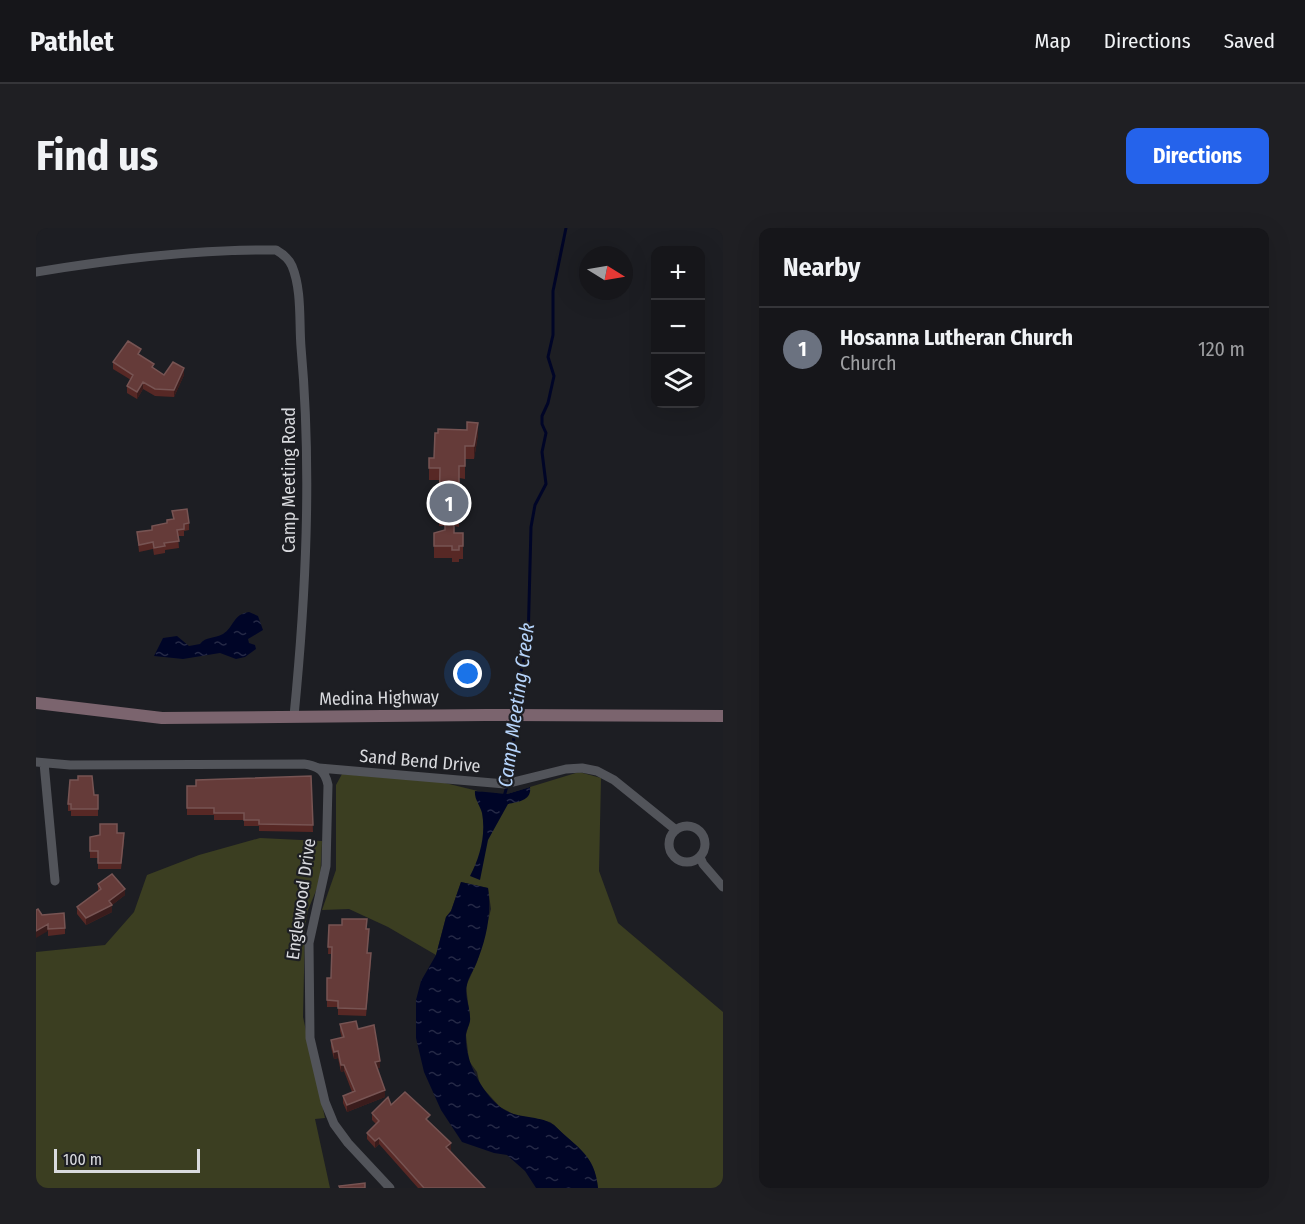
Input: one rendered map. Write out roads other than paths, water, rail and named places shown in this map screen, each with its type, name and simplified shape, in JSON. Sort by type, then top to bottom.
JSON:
[{"type":"main road","name":"Medina Highway","points":[[36,703],[162,718],[486,715],[723,716]]},
{"type":"street","name":"Camp Meeting Road","points":[[36,272],[151,257],[276,250],[291,264],[296,282],[306,410],[305,595],[294,717]]},
{"type":"street","points":[[55,881],[40,763],[304,764],[319,768]]},
{"type":"street","name":"Sand Bend Drive","points":[[319,768],[505,784],[574,768],[597,771],[633,795],[676,830],[687,826],[702,834],[705,846],[700,857]]},
{"type":"street","name":"Englewood Drive","points":[[319,768],[326,776],[328,784],[326,867],[309,943],[310,1038],[319,1078],[334,1124],[348,1143],[390,1188]]},
{"type":"street","points":[[676,830],[670,840],[674,857],[684,862],[700,857],[703,864],[723,887]]},
{"type":"water","points":[[249,612],[258,616],[263,630],[248,639],[256,649],[245,657],[236,659],[220,653],[183,659],[154,656],[163,638],[177,636],[189,646],[200,644],[205,640],[220,636],[240,615]]},
{"type":"water","points":[[530,787],[527,798],[508,804],[488,840],[480,880],[470,876],[483,838],[482,813],[475,797],[475,791],[507,794]]},
{"type":"water","points":[[461,882],[488,888],[489,898],[489,917],[485,936],[466,989],[470,1019],[466,1044],[475,1074],[492,1100],[499,1106],[512,1113],[541,1119],[554,1125],[577,1146],[593,1167],[598,1188],[536,1188],[525,1171],[507,1155],[462,1142],[441,1110],[424,1072],[416,1038],[416,1000],[421,981],[436,955],[446,917],[451,911]]},
{"type":"waterway","name":"Camp Meeting Creek","points":[[515,711],[515,695],[528,643],[531,527],[535,505],[546,484],[542,452],[546,433],[542,424],[542,416],[548,403],[554,376],[548,357],[553,335],[553,291],[566,228]]},
{"type":"waterway","name":"Camp Meeting Creek","points":[[504,797],[512,767],[515,718]]},
{"type":"place","name":"Hosanna Lutheran Church","points":[[449,503]]}]
